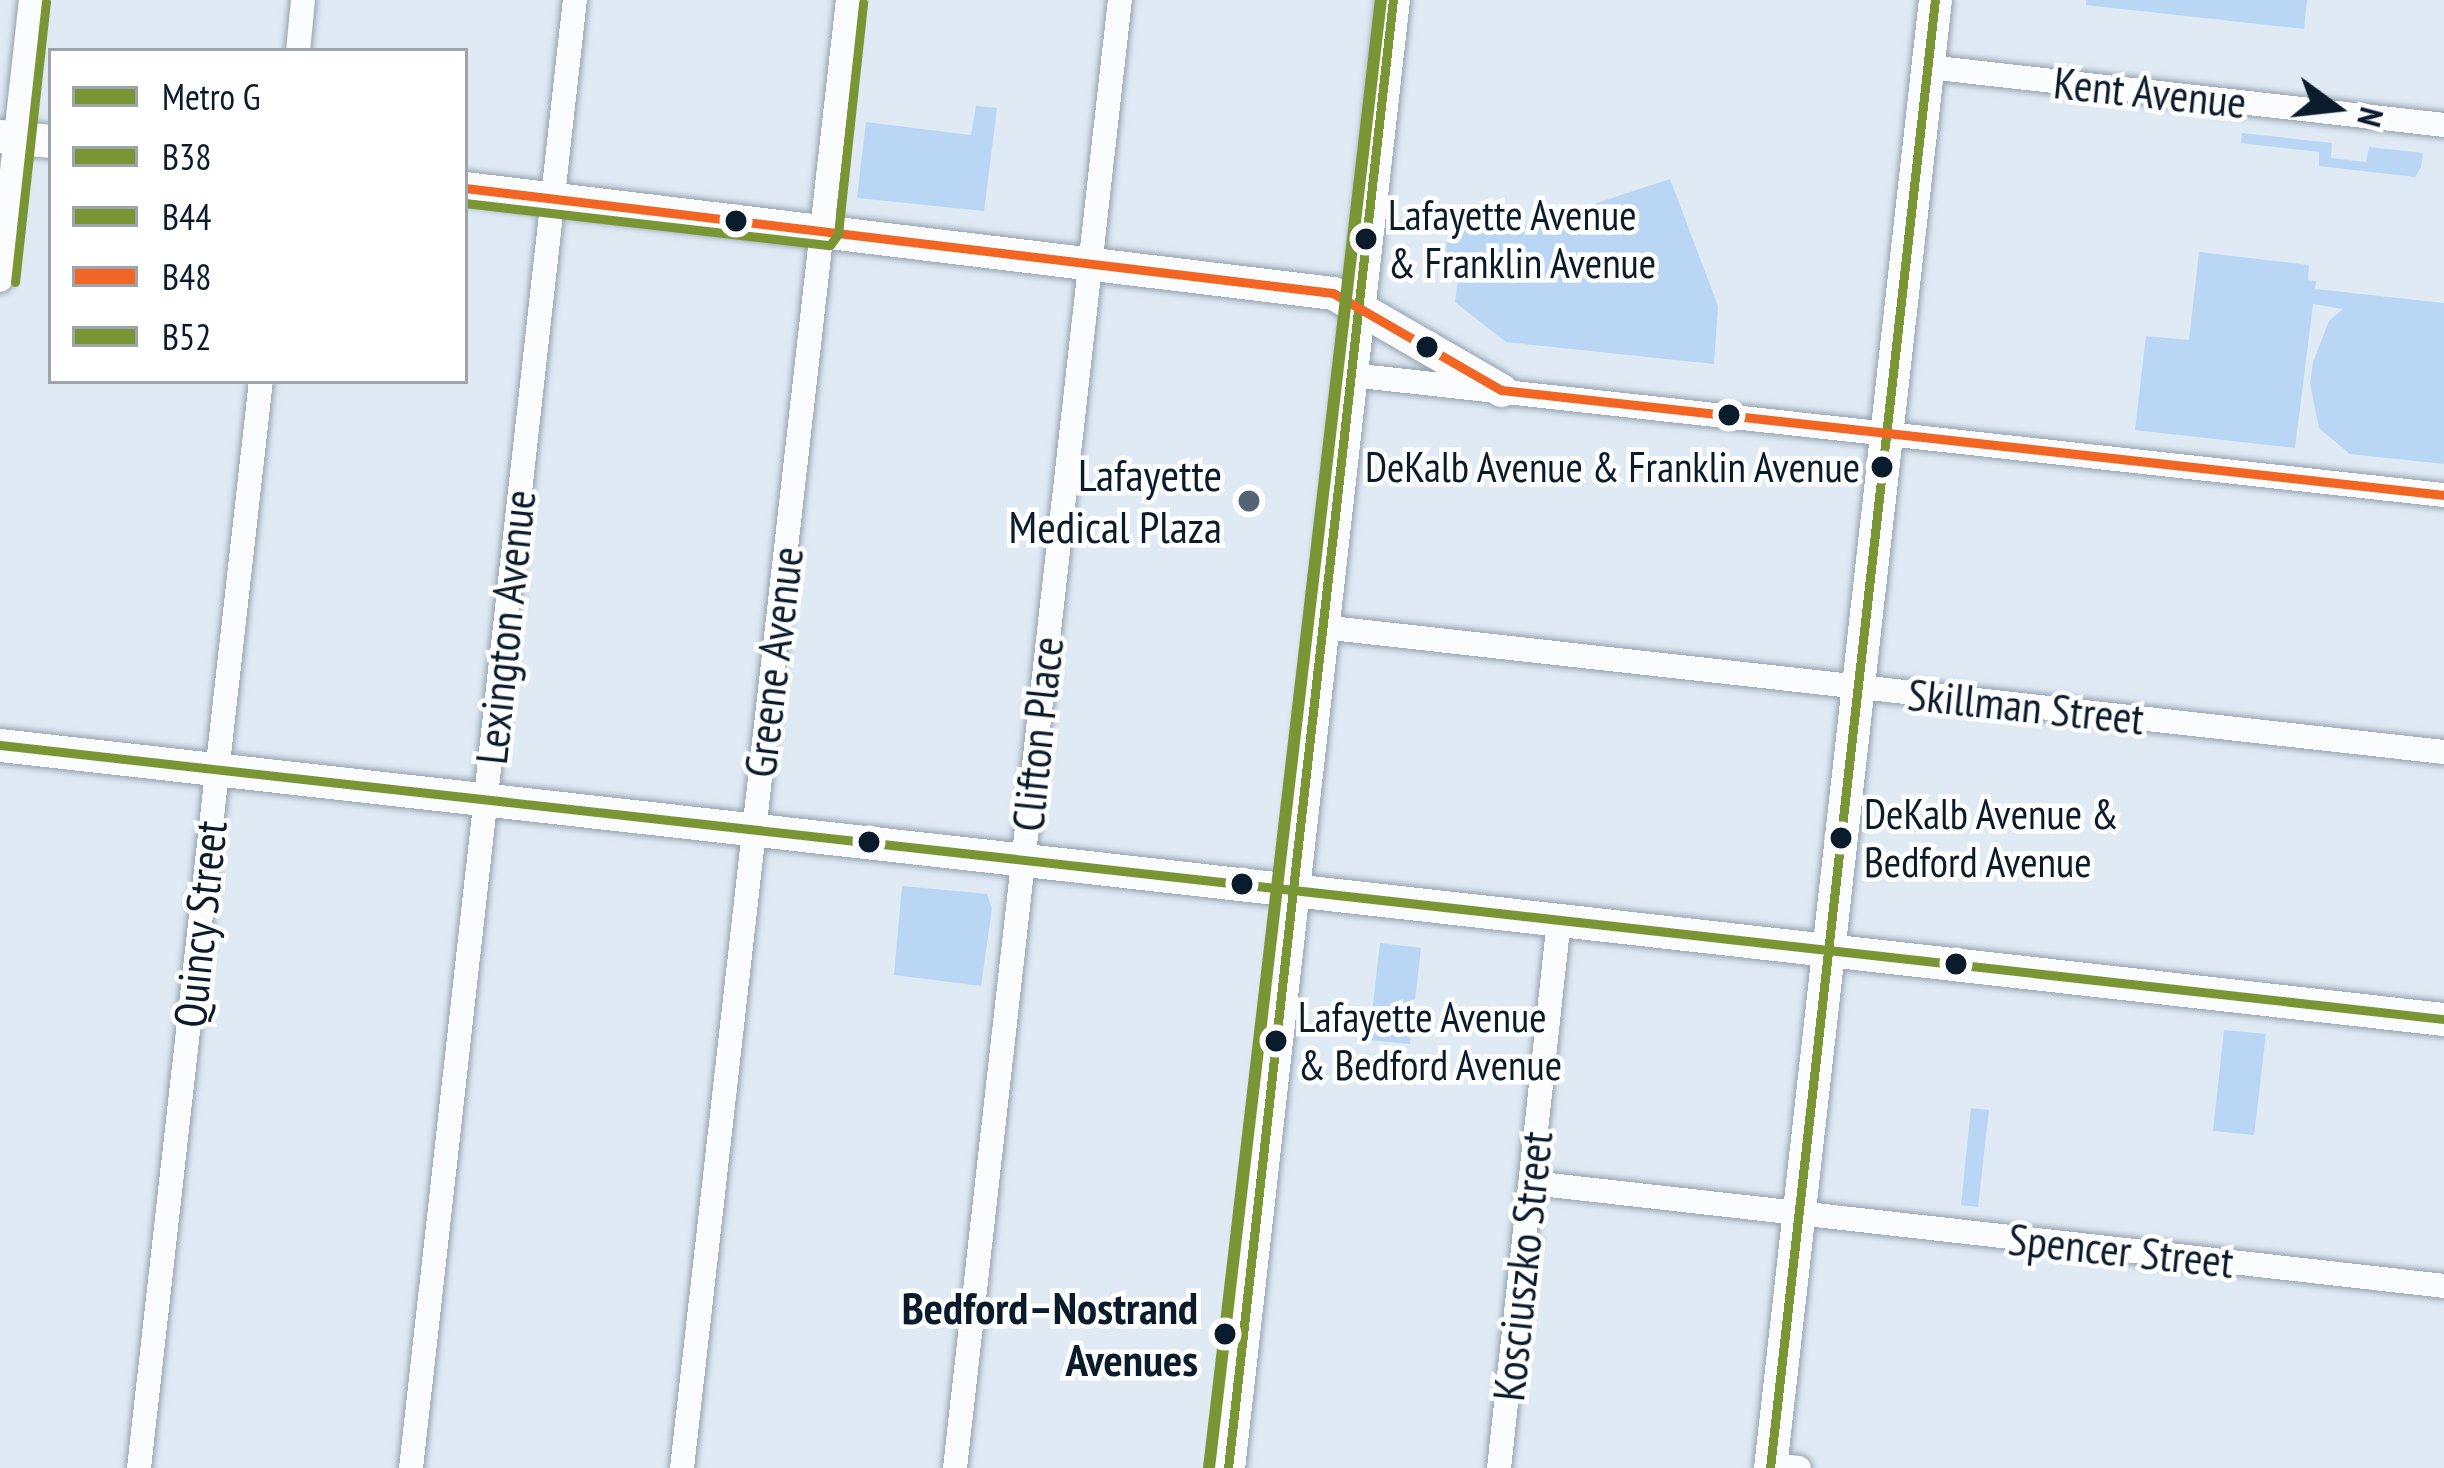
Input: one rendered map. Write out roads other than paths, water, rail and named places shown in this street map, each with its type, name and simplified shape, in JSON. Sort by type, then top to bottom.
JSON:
[{"type":"main road","points":[[1228,1468],[1393,0]]},
{"type":"main road","points":[[1780,1467],[1797,1214],[1935,0]]},
{"type":"main road","points":[[8,137],[48,142]]},
{"type":"main road","points":[[468,188],[1333,293],[1501,391]]},
{"type":"main road","points":[[0,745],[2444,1019]]},
{"type":"street","points":[[0,280],[8,137],[32,0]]},
{"type":"street","points":[[298,48],[303,0]]},
{"type":"street","name":"Lexington Avenue","points":[[411,1468],[575,0]]},
{"type":"street","name":"Greene Avenue","points":[[682,1468],[848,0]]},
{"type":"street","name":"Clifton Place","points":[[955,1468],[1120,0]]},
{"type":"street","name":"Kent Avenue","points":[[1928,68],[2444,125]]},
{"type":"street","points":[[1351,375],[2444,495]]},
{"type":"street","name":"Quincy Street","points":[[139,1468],[261,384]]},
{"type":"street","name":"Skillman Street","points":[[1322,627],[2444,752]]},
{"type":"street","name":"Kosciuszko Street","points":[[1499,1468],[1559,920]]},
{"type":"street","name":"Spencer Street","points":[[1532,1183],[2444,1286]]},
{"type":"metro line","name":"G","points":[[1209,1468],[1381,0]]},
{"type":"place","name":"Lafayette Avenue & Franklin Avenue","points":[[1366,239]]},
{"type":"place","name":"DeKalb Avenue & Franklin Avenue","points":[[1882,467]]},
{"type":"place","name":"Lafayette Medical Plaza","points":[[1249,501]]},
{"type":"place","name":"DeKalb Avenue & Bedford Avenue","points":[[1841,838]]},
{"type":"place","name":"Lafayette Avenue & Bedford Avenue","points":[[1276,1041]]},
{"type":"place","name":"Bedford–Nostrand Avenues","points":[[1225,1334]]}]
